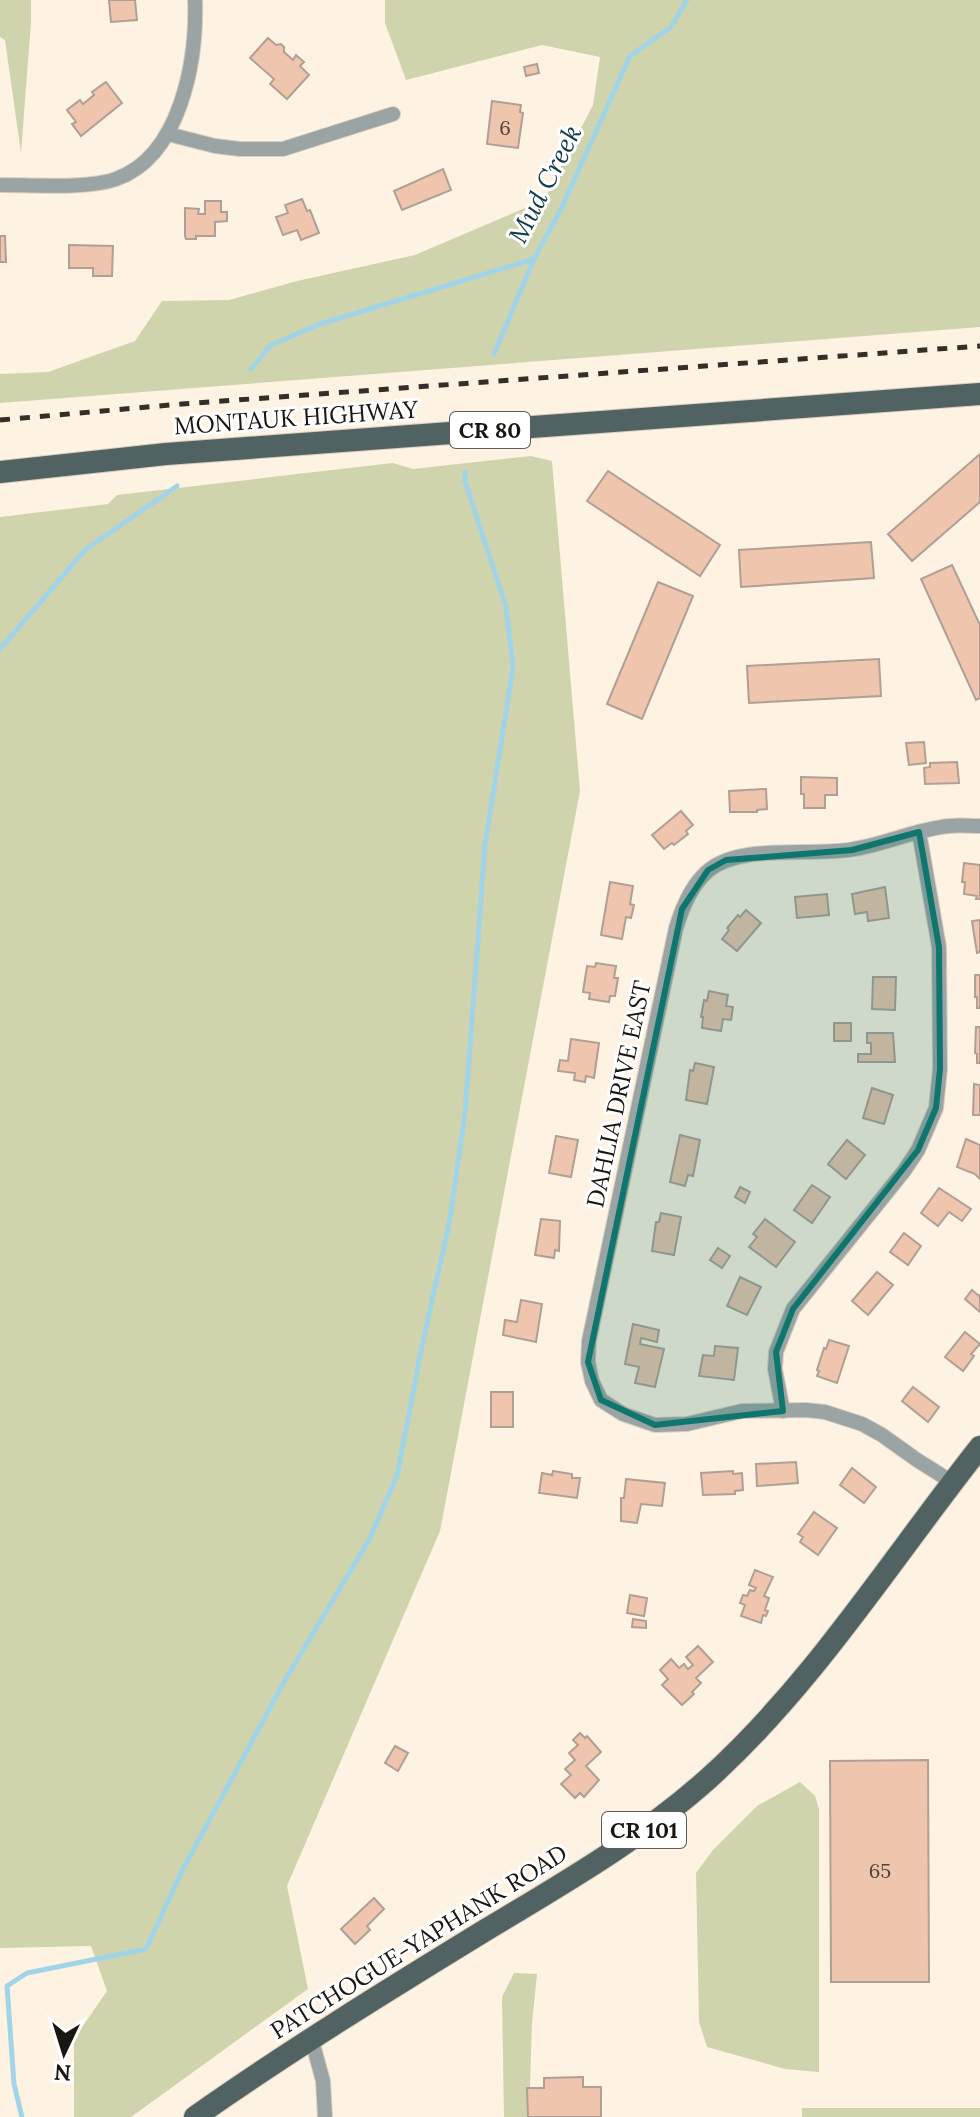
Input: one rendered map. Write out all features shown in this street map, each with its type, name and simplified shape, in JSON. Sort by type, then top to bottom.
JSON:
[{"type":"main road","name":"MONTAUK HIGHWAY","points":[[0,472],[166,454],[980,394]]},
{"type":"main road","name":"PATCHOGUE-YAPHANK ROAD","points":[[195,2117],[311,2037],[623,1846],[708,1779],[788,1696],[980,1447]]},
{"type":"main road","points":[[952,1482],[980,1476]]},
{"type":"street","points":[[0,185],[78,184],[113,180],[136,170],[168,134],[186,88],[193,54],[195,0]]},
{"type":"street","points":[[168,134],[215,146],[283,149],[393,114]]},
{"type":"street","points":[[783,1411],[775,1369],[776,1352],[793,1309],[904,1171],[918,1150],[936,1108],[940,1069],[939,947],[919,832],[949,826],[980,826]]},
{"type":"street","name":"DAHLIA DRIVE EAST","points":[[919,832],[852,850],[748,855],[726,860],[708,870],[694,889],[682,909],[676,928],[589,1341],[588,1362],[601,1400],[623,1414],[655,1425],[687,1424],[742,1411],[825,1412],[862,1424],[882,1435],[952,1482]]},
{"type":"street","points":[[311,2037],[323,2081],[325,2117]]},
{"type":"highlighted area","points":[[919,832],[939,947],[940,1069],[936,1108],[918,1150],[793,1309],[776,1352],[783,1411],[655,1425],[601,1400],[588,1362],[682,909],[708,870],[726,860],[852,850]]},
{"type":"green space","points":[[0,0],[31,0],[21,153],[5,40],[0,37]]},
{"type":"green space","points":[[385,0],[980,0],[980,327],[0,403],[0,374],[48,372],[135,341],[162,301],[229,300],[297,281],[415,255],[544,200],[593,105],[600,57],[542,45],[406,80],[385,23]]},
{"type":"green space","points":[[531,456],[552,461],[580,791],[440,1531],[287,1886],[308,1989],[131,2117],[74,2117],[74,2039],[107,1991],[91,1946],[0,1948],[0,517],[108,504],[117,495],[393,463],[413,469]]},
{"type":"green space","points":[[800,1782],[815,1796],[819,1809],[819,2072],[785,2069],[707,2047],[699,2022],[696,1873],[713,1850],[757,1806]]},
{"type":"green space","points":[[514,1973],[537,1974],[529,2117],[504,2117],[502,1997]]},
{"type":"green space","points":[[802,2108],[980,2108],[980,2117],[802,2117]]},
{"type":"building","points":[[109,0],[135,0],[137,20],[111,22]]},
{"type":"building","points":[[268,38],[276,45],[281,44],[293,60],[296,55],[304,62],[300,66],[309,75],[287,99],[270,84],[274,79],[250,58]]},
{"type":"building","points":[[537,64],[539,73],[526,76],[524,67]]},
{"type":"building","points":[[106,82],[122,103],[81,136],[67,110],[80,100],[83,104],[94,95],[92,92]]},
{"type":"building","points":[[492,101],[521,105],[520,112],[523,113],[518,148],[487,144]]},
{"type":"building","points":[[443,169],[451,190],[402,210],[394,191]]},
{"type":"building","points":[[302,199],[319,233],[301,240],[297,230],[283,235],[276,217],[288,213],[285,205]]},
{"type":"building","points":[[205,201],[221,201],[221,212],[227,212],[227,221],[215,222],[215,236],[186,239],[185,208],[199,209],[198,214],[205,214]]},
{"type":"building","points":[[0,236],[5,236],[6,262],[0,262]]},
{"type":"building","points":[[69,245],[113,246],[112,276],[93,276],[93,268],[69,268]]},
{"type":"building","points":[[980,454],[980,502],[912,561],[888,534]]},
{"type":"building","points":[[608,471],[720,545],[700,576],[587,501]]},
{"type":"building","points":[[871,542],[874,578],[741,587],[739,550]]},
{"type":"building","points":[[952,565],[980,625],[980,698],[976,700],[921,579]]},
{"type":"building","points":[[658,582],[693,596],[642,719],[607,704]]},
{"type":"building","points":[[879,659],[881,696],[749,703],[747,666]]},
{"type":"building","points":[[924,742],[926,763],[909,765],[906,743]]},
{"type":"building","points":[[957,762],[959,783],[925,784],[924,768],[930,767],[930,763]]},
{"type":"building","points":[[801,777],[837,778],[837,795],[825,795],[825,808],[804,808]]},
{"type":"building","points":[[766,789],[767,809],[730,812],[729,791]]},
{"type":"building","points":[[681,811],[693,825],[686,831],[688,834],[664,849],[652,835]]},
{"type":"building","points":[[964,863],[980,865],[980,899],[964,894]]},
{"type":"building","points":[[610,882],[633,886],[630,904],[634,905],[631,918],[626,917],[622,939],[601,935]]},
{"type":"building","points":[[885,887],[889,918],[868,921],[867,912],[855,914],[852,894]]},
{"type":"building","points":[[827,894],[829,915],[797,918],[795,897]]},
{"type":"building","points":[[746,910],[761,923],[737,951],[722,939],[729,930],[727,928]]},
{"type":"building","points":[[980,920],[980,952],[977,953],[972,921]]},
{"type":"building","points":[[596,963],[616,966],[615,996],[610,996],[609,1002],[589,999],[590,993],[583,992],[587,966],[595,967]]},
{"type":"building","points":[[975,975],[980,975],[980,1008],[977,1008],[975,997]]},
{"type":"building","points":[[873,977],[896,977],[895,1010],[872,1009]]},
{"type":"building","points":[[709,991],[728,995],[726,1006],[733,1007],[731,1020],[723,1019],[721,1031],[702,1028],[704,1000],[707,1001]]},
{"type":"building","points":[[834,1023],[851,1023],[851,1041],[834,1041]]},
{"type":"building","points":[[976,1027],[980,1027],[980,1063],[977,1063],[975,1053]]},
{"type":"building","points":[[867,1033],[893,1033],[895,1062],[858,1062],[858,1054],[871,1054]]},
{"type":"building","points":[[571,1039],[599,1043],[594,1078],[586,1076],[585,1082],[574,1080],[575,1073],[558,1071],[560,1060],[568,1061]]},
{"type":"building","points":[[695,1063],[714,1067],[707,1104],[686,1100],[690,1070],[693,1071]]},
{"type":"building","points":[[974,1084],[980,1085],[980,1115],[973,1115]]},
{"type":"building","points":[[872,1088],[893,1095],[884,1124],[863,1118]]},
{"type":"building","points":[[680,1135],[700,1140],[693,1176],[688,1175],[685,1186],[670,1182]]},
{"type":"building","points":[[556,1136],[578,1140],[571,1177],[549,1173]]},
{"type":"building","points":[[966,1139],[980,1145],[980,1179],[957,1167]]},
{"type":"building","points":[[847,1140],[865,1155],[846,1179],[828,1164]]},
{"type":"building","points":[[812,1185],[830,1197],[812,1223],[794,1210]]},
{"type":"building","points":[[740,1187],[750,1192],[745,1203],[735,1197]]},
{"type":"building","points":[[939,1188],[971,1209],[962,1221],[949,1212],[938,1226],[921,1213]]},
{"type":"building","points":[[661,1213],[681,1217],[674,1255],[652,1251],[656,1222],[659,1222]]},
{"type":"building","points":[[541,1219],[560,1221],[559,1251],[555,1250],[554,1258],[535,1255]]},
{"type":"building","points":[[765,1219],[795,1242],[776,1267],[749,1247],[757,1237],[753,1234]]},
{"type":"building","points":[[904,1233],[921,1246],[908,1265],[890,1252]]},
{"type":"building","points":[[718,1248],[730,1256],[722,1268],[710,1260]]},
{"type":"building","points":[[877,1272],[893,1285],[868,1315],[852,1301]]},
{"type":"building","points":[[740,1277],[761,1287],[747,1315],[727,1306]]},
{"type":"building","points":[[972,1290],[980,1295],[980,1312],[965,1299]]},
{"type":"building","points":[[521,1300],[542,1304],[536,1342],[503,1335],[505,1320],[517,1322]]},
{"type":"building","points":[[633,1324],[659,1330],[657,1342],[641,1338],[640,1344],[664,1349],[655,1387],[635,1383],[639,1367],[625,1364]]},
{"type":"building","points":[[965,1332],[980,1344],[963,1371],[945,1357]]},
{"type":"building","points":[[829,1340],[849,1346],[837,1383],[817,1376]]},
{"type":"building","points":[[715,1346],[738,1348],[734,1380],[699,1376],[703,1355],[714,1356]]},
{"type":"building","points":[[913,1387],[939,1407],[928,1422],[902,1401]]},
{"type":"building","points":[[491,1392],[513,1392],[513,1427],[491,1427]]},
{"type":"building","points":[[796,1462],[798,1483],[757,1486],[756,1464]]},
{"type":"building","points":[[852,1468],[876,1487],[864,1503],[840,1485]]},
{"type":"building","points":[[553,1471],[580,1478],[577,1498],[539,1493],[542,1473],[552,1475]]},
{"type":"building","points":[[733,1471],[733,1474],[742,1473],[743,1490],[735,1491],[735,1494],[703,1495],[701,1473]]},
{"type":"building","points":[[626,1479],[665,1483],[662,1506],[641,1504],[637,1523],[621,1521],[621,1498],[624,1498]]},
{"type":"building","points":[[814,1512],[837,1528],[818,1555],[800,1542],[803,1537],[798,1534]]},
{"type":"building","points":[[755,1570],[773,1577],[764,1596],[769,1598],[765,1610],[768,1611],[761,1623],[741,1616],[745,1605],[740,1603],[743,1595],[747,1596],[750,1590],[756,1588],[749,1585]]},
{"type":"building","points":[[630,1595],[647,1598],[644,1616],[627,1613]]},
{"type":"building","points":[[633,1619],[646,1621],[646,1628],[632,1627]]},
{"type":"building","points":[[698,1646],[713,1662],[696,1678],[701,1683],[682,1705],[662,1685],[668,1679],[660,1670],[671,1659],[679,1668],[684,1664],[688,1669],[693,1665],[686,1657]]},
{"type":"building","points":[[580,1733],[585,1738],[587,1736],[601,1752],[586,1766],[599,1780],[584,1797],[580,1793],[575,1798],[561,1784],[571,1775],[565,1769],[575,1760],[569,1753],[578,1745],[573,1740]]},
{"type":"building","points":[[395,1746],[408,1753],[398,1771],[385,1763]]},
{"type":"building","points":[[928,1760],[929,1982],[831,1982],[830,1761]]},
{"type":"building","points":[[374,1898],[384,1909],[367,1926],[370,1930],[355,1944],[341,1929]]},
{"type":"building","points":[[583,2077],[583,2087],[601,2087],[601,2117],[528,2117],[527,2088],[544,2088],[544,2078]]},
{"type":"waterway","name":"Mud Creek","points":[[251,369],[271,345],[320,324],[534,259],[561,209],[630,56],[671,27],[687,0]]},
{"type":"waterway","points":[[494,354],[534,259]]},
{"type":"waterway","points":[[22,2117],[14,2084],[7,1986],[27,1973],[146,1949],[182,1871],[284,1682],[369,1540],[397,1476],[450,1219],[465,1113],[485,845],[513,667],[506,607],[465,481],[465,472]]},
{"type":"waterway","name":"Mud Creek","points":[[0,649],[85,550],[177,486]]},
{"type":"railway","points":[[0,420],[980,346]]}]
